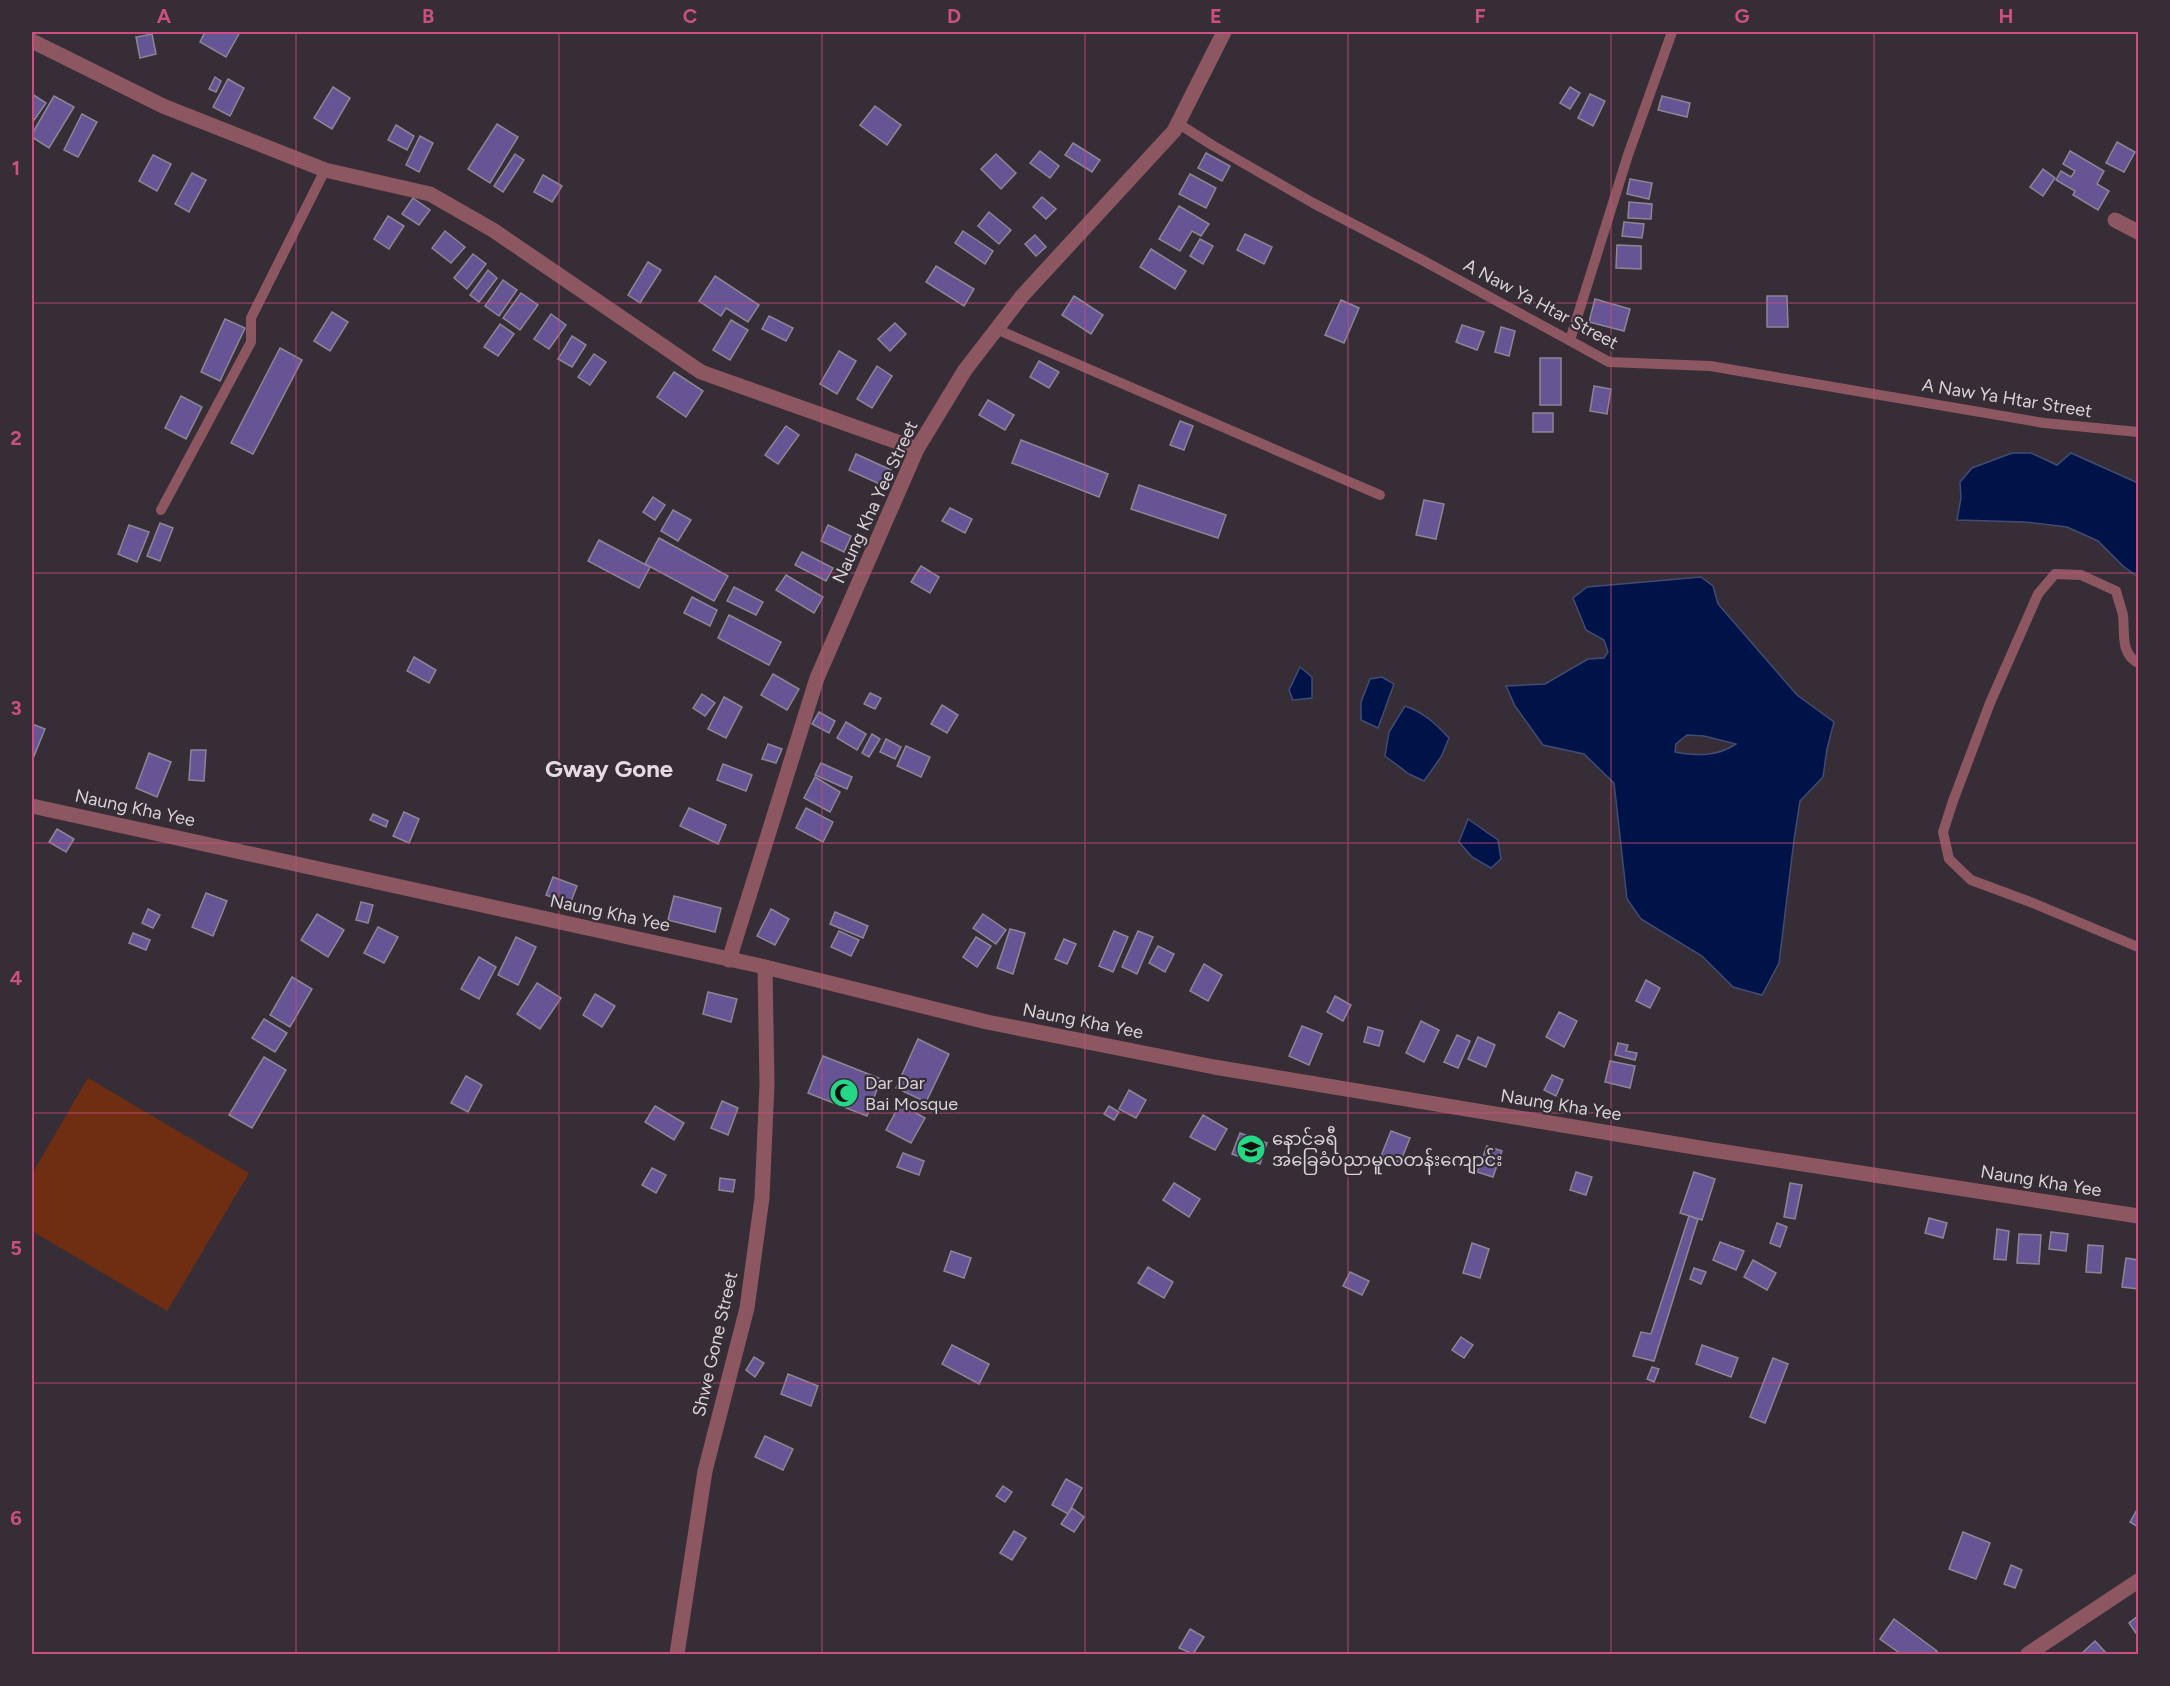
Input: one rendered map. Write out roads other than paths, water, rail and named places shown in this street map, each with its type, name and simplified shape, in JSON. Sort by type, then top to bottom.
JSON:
[{"type":"street","name":"Naung Kha Yee Street","points":[[729,960],[817,678],[917,449],[965,370],[1022,296],[1174,131],[1224,32]]},
{"type":"street","points":[[32,41],[163,106],[325,170],[430,194],[493,230],[701,372],[917,449]]},
{"type":"street","points":[[2115,220],[2139,232]]},
{"type":"street","name":"Naung Kha Yee","points":[[32,806],[765,967],[987,1022],[1214,1067],[1695,1148],[2139,1215]]},
{"type":"street","name":"Shwe Gone Street","points":[[677,1654],[705,1471],[747,1308],[762,1198],[767,1084],[765,967]]},
{"type":"street","points":[[2028,1654],[2139,1581]]},
{"type":"lane","points":[[1570,340],[1628,155],[1672,32]]},
{"type":"lane","name":"A Naw Ya Htar Street","points":[[1179,123],[1212,145],[1313,203],[1442,270],[1609,362],[1710,366],[2043,423],[2139,432]]},
{"type":"lane","points":[[161,510],[251,342],[251,318],[325,170]]},
{"type":"lane","points":[[996,329],[1380,495]]},
{"type":"lane","points":[[2139,663],[2135,662],[2124,648],[2123,615],[2116,591],[2081,574],[2055,574],[2038,594],[1990,703],[1943,832],[1949,859],[1971,880],[2139,947]]},
{"type":"place","name":"Dar Dar Bai Mosque","points":[[844,1093]]},
{"type":"place","name":"နောင်ခရီ အခြေခံပညာမူလတန်းကျောင်း","points":[[1251,1149]]},
{"type":"district","name":"Gway Gone","points":[[609,769]]}]
